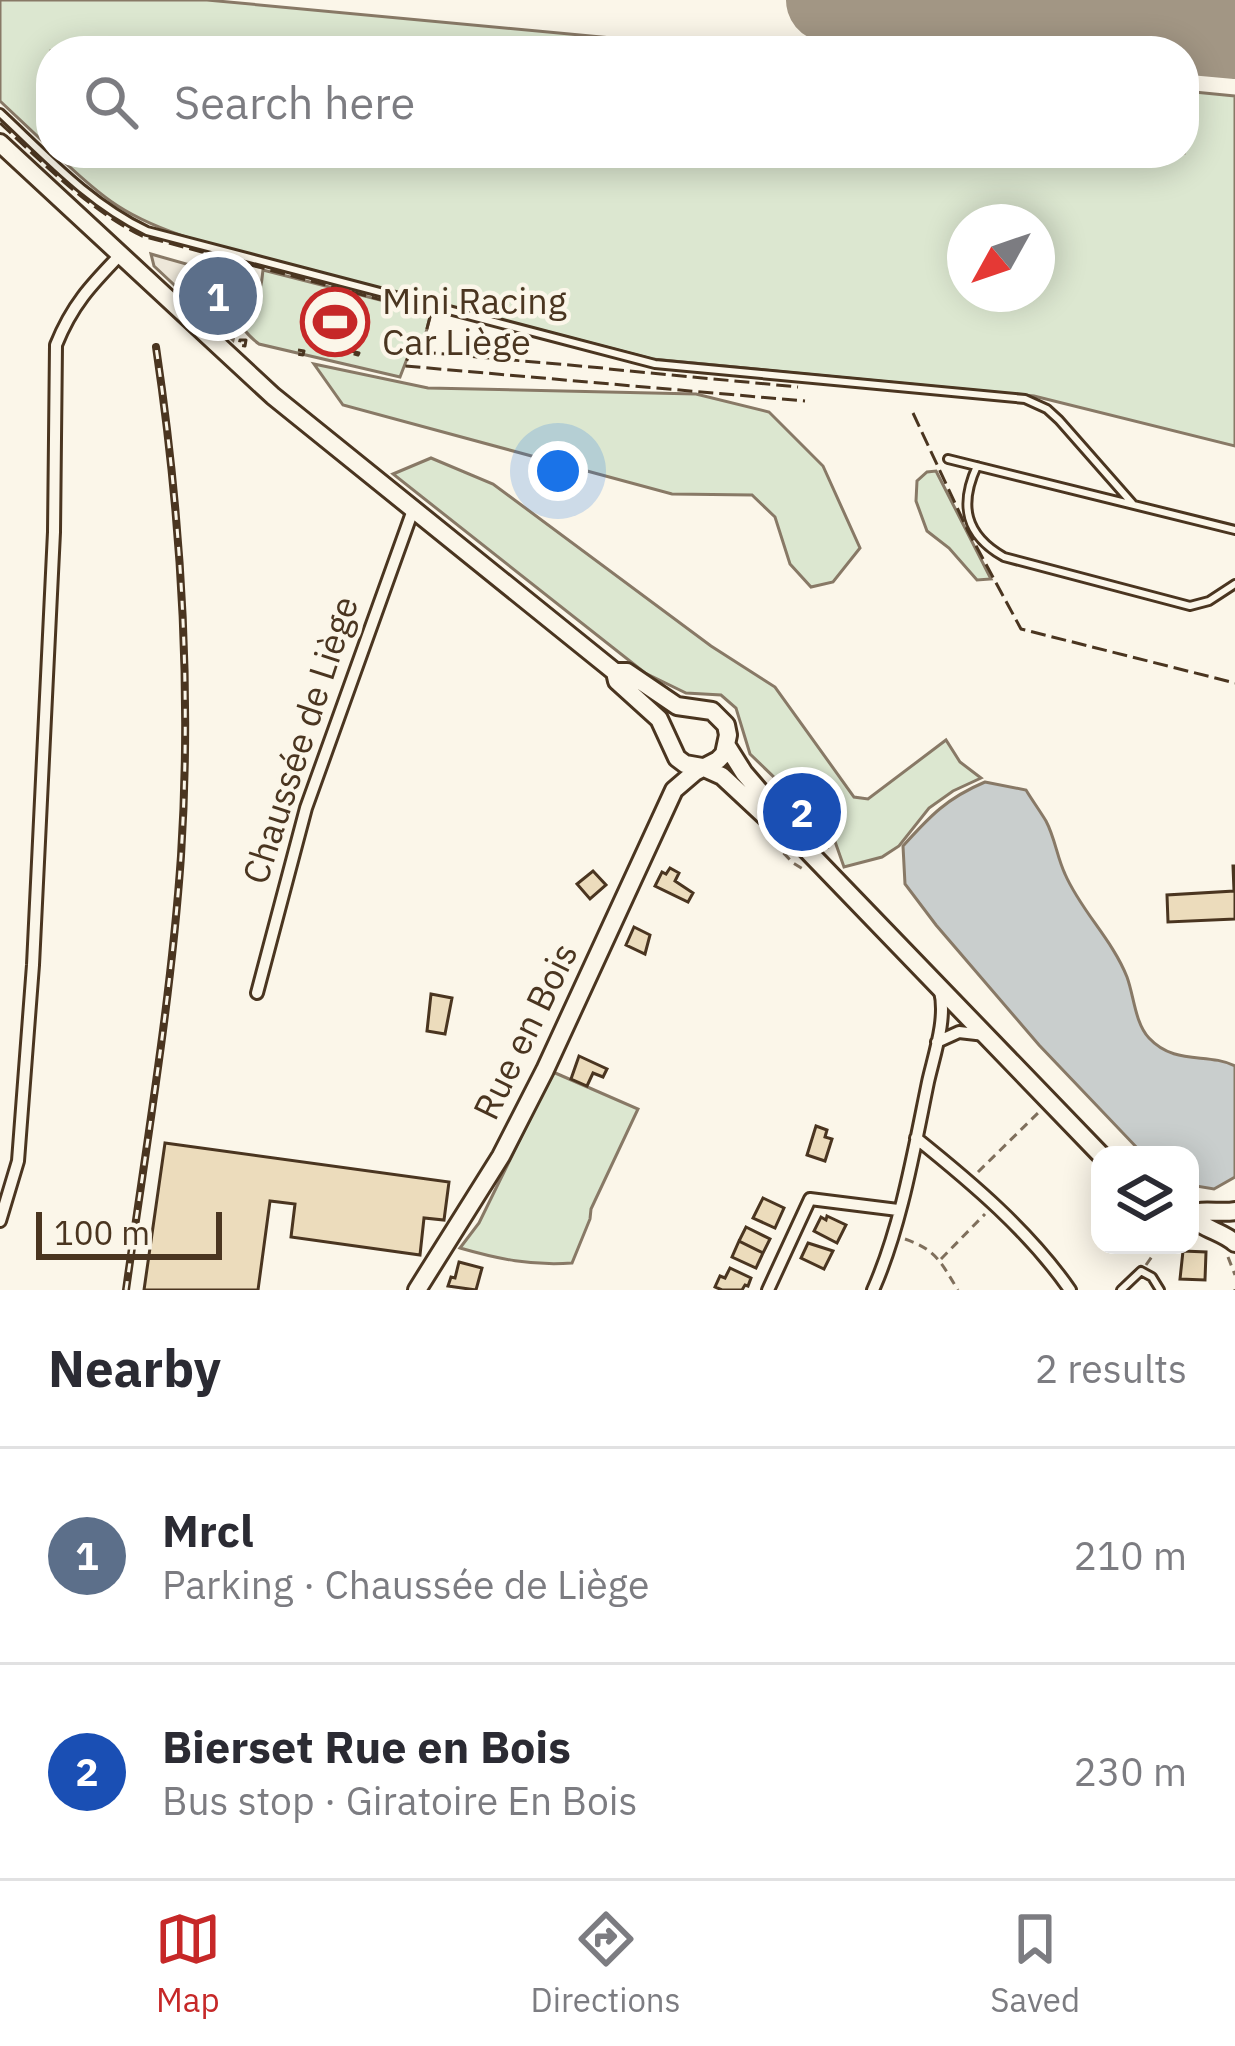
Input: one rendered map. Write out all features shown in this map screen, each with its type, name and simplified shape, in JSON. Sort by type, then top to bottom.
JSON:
[{"type":"main road","points":[[0,143],[273,396],[615,672],[626,672],[671,703],[702,708],[720,717],[727,746],[718,760],[702,767]]},
{"type":"main road","points":[[615,672],[617,681],[655,714],[685,764],[726,779],[766,817],[777,819],[1092,1146]]},
{"type":"main road","points":[[670,743],[675,720],[692,709]]},
{"type":"main road","name":"Rue en Bois","points":[[670,743],[674,790]]},
{"type":"main road","points":[[727,746],[776,809],[777,819]]},
{"type":"main road","name":"Rue en Bois","points":[[417,1290],[501,1156],[674,790],[702,767]]},
{"type":"main road","points":[[1199,1212],[1235,1211]]},
{"type":"main road","points":[[1199,1223],[1235,1243]]},
{"type":"street","points":[[0,1221],[18,1161],[32,964],[54,532],[56,345],[67,316],[120,254]]},
{"type":"street","name":"Chaussée de Liège","points":[[257,993],[306,808],[413,510]]},
{"type":"street","points":[[873,1290],[886,1262],[937,1042],[943,1013],[938,986]]},
{"type":"street","points":[[937,1042],[959,1032],[985,1035]]},
{"type":"street","points":[[916,1138],[1036,1246],[1070,1290]]},
{"type":"street","points":[[768,1290],[810,1199],[898,1210]]},
{"type":"lane","points":[[0,113],[36,146]]},
{"type":"lane","points":[[60,168],[123,219],[160,236],[655,364],[1025,399],[1060,420],[1132,503]]},
{"type":"lane","points":[[948,459],[1235,530]]},
{"type":"lane","points":[[977,466],[967,487],[968,515],[982,540],[1004,557],[1190,606],[1209,601],[1235,584]]},
{"type":"lane","points":[[1125,1289],[1141,1271],[1160,1290]]},
{"type":"path","points":[[758,825],[809,872]]},
{"type":"path","points":[[969,1181],[1049,1101]]},
{"type":"path","points":[[939,1260],[993,1206]]},
{"type":"path","points":[[892,1235],[926,1246],[958,1290]]},
{"type":"path","points":[[1141,1271],[1153,1254]]},
{"type":"green space","points":[[0,0],[207,0],[591,36],[36,36],[36,135],[0,101]]},
{"type":"green space","points":[[1199,92],[1235,96],[1235,446],[1034,396],[652,359],[192,239],[118,206],[72,168],[1199,168]]},
{"type":"green space","name":"Mini Racing Car Liège","points":[[263,270],[431,313],[421,352],[410,351],[400,377],[259,344],[241,321],[259,291]]},
{"type":"green space","points":[[314,364],[428,388],[696,394],[769,412],[823,466],[860,548],[833,582],[811,587],[790,564],[775,517],[752,495],[672,494],[343,405]]},
{"type":"green space","points":[[431,458],[493,484],[711,646],[775,687],[854,797],[868,799],[946,740],[960,762],[981,778],[929,808],[899,846],[882,857],[844,867],[832,833],[750,754],[736,708],[721,695],[686,693],[645,673],[393,474]]},
{"type":"green space","points":[[936,471],[991,579],[977,580],[927,531],[916,501],[917,481]]},
{"type":"green space","points":[[553,1072],[638,1109],[591,1209],[572,1263],[515,1261],[460,1248],[479,1223]]},
{"type":"shaded area","points":[[151,254],[257,284],[240,309],[233,340],[154,266]]},
{"type":"shaded area","points":[[985,782],[1026,790],[1044,817],[1072,887],[1121,963],[1149,1038],[1170,1052],[1235,1066],[1235,1177],[1214,1189],[1199,1186],[1199,1146],[1135,1146],[1039,1045],[905,884],[903,846],[960,795]]},
{"type":"building","points":[[1235,866],[1235,919],[1168,922],[1167,895],[1234,891]]},
{"type":"building","points":[[670,868],[679,873],[675,881],[693,893],[688,902],[655,886]]},
{"type":"building","points":[[593,871],[606,885],[590,899],[577,884]]},
{"type":"building","points":[[634,927],[650,935],[645,954],[626,945]]},
{"type":"building","points":[[431,994],[452,998],[445,1034],[427,1031]]},
{"type":"building","points":[[579,1056],[607,1069],[603,1077],[593,1073],[587,1086],[571,1079]]},
{"type":"building","points":[[816,1126],[827,1130],[825,1137],[832,1139],[825,1161],[807,1155]]},
{"type":"building","points":[[165,1143],[449,1182],[444,1220],[424,1218],[420,1255],[291,1237],[295,1204],[270,1201],[258,1290],[144,1290]]},
{"type":"building","points":[[763,1198],[784,1208],[775,1228],[753,1218]]},
{"type":"building","points":[[827,1216],[846,1225],[837,1243],[814,1231],[821,1217],[826,1220]]},
{"type":"building","points":[[746,1227],[770,1239],[763,1253],[739,1241]]},
{"type":"building","points":[[739,1241],[763,1253],[756,1268],[732,1257]]},
{"type":"building","points":[[808,1243],[833,1251],[824,1269],[801,1258]]},
{"type":"building","points":[[1206,1252],[1205,1280],[1180,1279],[1183,1254]]},
{"type":"building","points":[[459,1262],[482,1268],[476,1290],[448,1286]]},
{"type":"building","points":[[730,1268],[751,1278],[748,1286],[742,1290],[715,1287]]},
{"type":"taxiway","points":[[1057,0],[1093,20],[1216,36]]},
{"type":"taxiway","points":[[1217,0],[1235,20]]},
{"type":"runway","points":[[828,0],[1235,37]]},
{"type":"railway","points":[[126,1290],[171,965],[184,792],[182,601],[156,347]]},
{"type":"fence","points":[[0,123],[36,157]]},
{"type":"fence","points":[[48,168],[142,236],[431,313],[421,352]]},
{"type":"fence","points":[[240,340],[246,340],[245,346],[239,345],[240,340]]},
{"type":"fence","points":[[298,350],[304,351],[303,355],[297,354],[298,350]]},
{"type":"fence","points":[[351,351],[359,353],[358,355],[351,351]]},
{"type":"fence","points":[[603,368],[410,351],[405,366],[805,401]]},
{"type":"fence","points":[[609,369],[798,387]]},
{"type":"fence","points":[[913,413],[1021,629],[1235,683]]},
{"type":"place","name":"Mrcl","points":[[218,296]]},
{"type":"place","name":"Mini Racing Car Liège","points":[[335,322]]},
{"type":"place","name":"Bierset Rue en Bois","points":[[802,812]]}]
